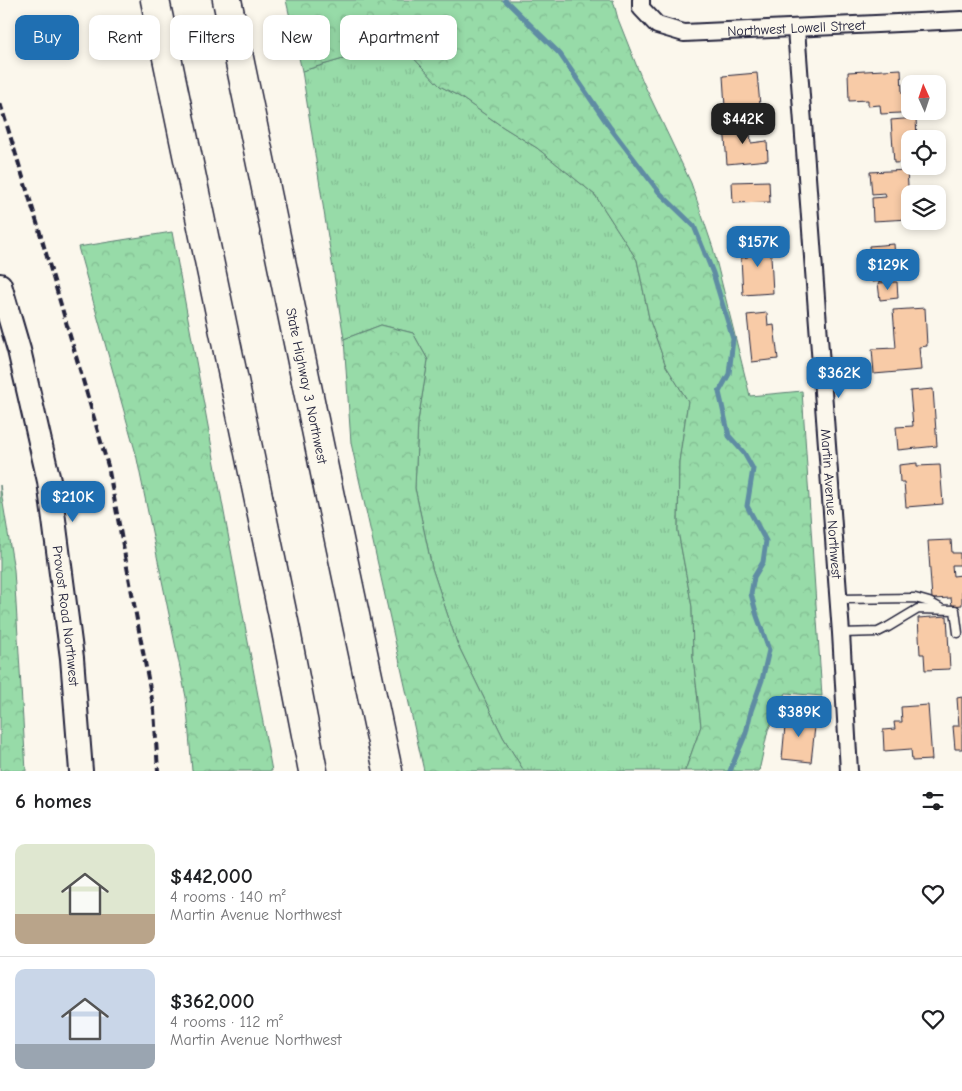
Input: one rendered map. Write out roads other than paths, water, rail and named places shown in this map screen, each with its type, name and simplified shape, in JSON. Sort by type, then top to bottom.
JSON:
[{"type":"highway","points":[[155,0],[284,621],[313,771]]},
{"type":"highway","name":"State Highway 3 Northwest","points":[[227,0],[388,771]]},
{"type":"street","name":"Northwest Lowell Street","points":[[641,4],[657,25],[684,33],[962,20]]},
{"type":"street","name":"Martin Avenue Northwest","points":[[796,29],[839,599],[849,771]]},
{"type":"street","name":"Provost Road Northwest","points":[[0,285],[19,350],[49,481],[72,658],[81,771]]},
{"type":"lane","points":[[839,599],[915,598],[929,602],[941,609]]},
{"type":"lane","points":[[841,633],[878,632],[918,609],[955,610],[958,633]]},
{"type":"waterway","points":[[505,0],[560,54],[609,126],[659,192],[694,226],[713,273],[733,339],[729,374],[719,392],[729,436],[744,453],[753,469],[747,506],[766,541],[763,562],[754,577],[751,594],[769,650],[746,733],[730,771]]},
{"type":"railway","points":[[0,103],[108,466],[154,710],[158,771]]}]
